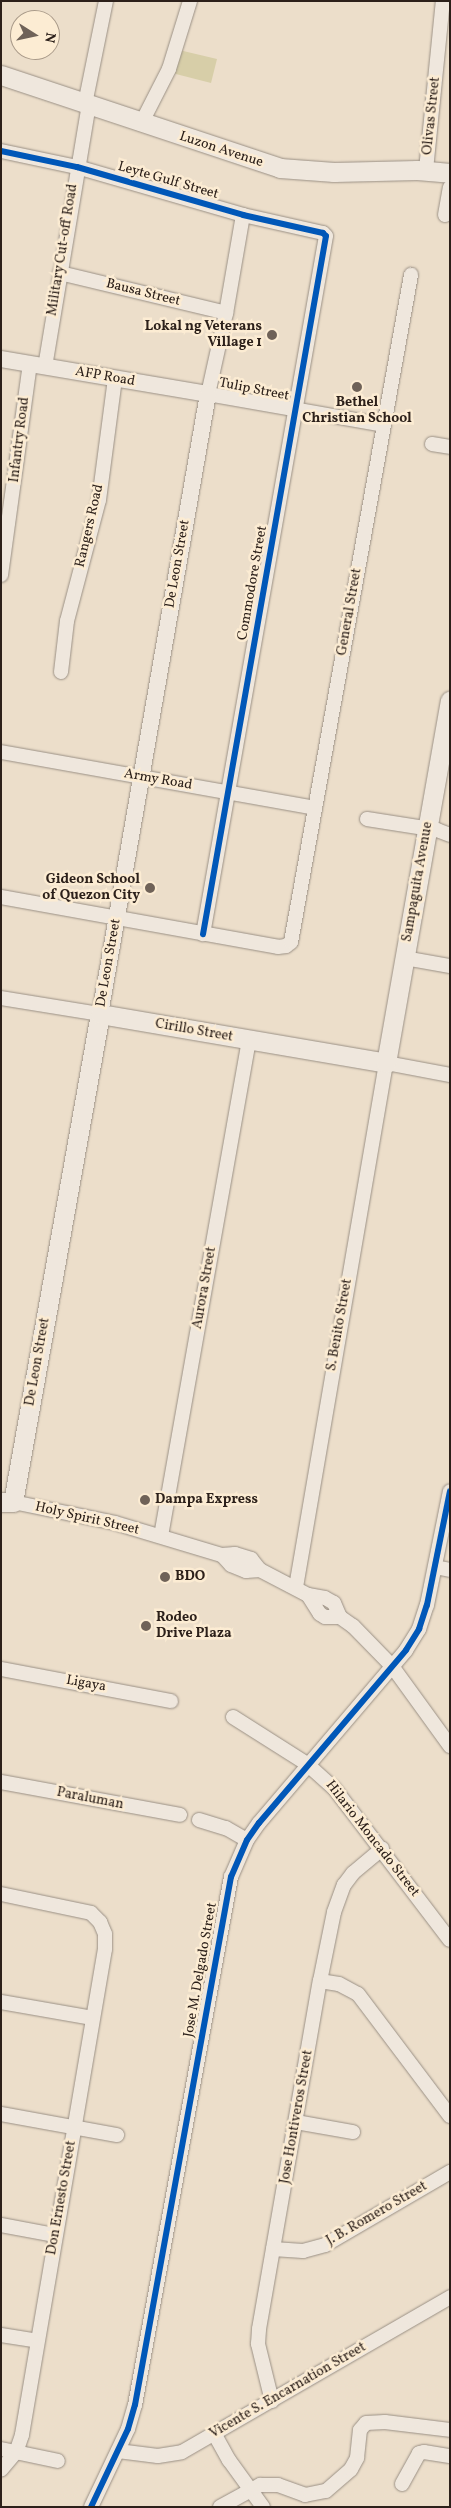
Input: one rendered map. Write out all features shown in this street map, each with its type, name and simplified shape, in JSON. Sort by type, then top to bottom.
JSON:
[{"type":"main road","name":"Luzon Avenue","points":[[1,75],[141,124],[280,168],[334,172],[381,169],[426,170],[450,173]]},
{"type":"main road","name":"Sampaguita Avenue","points":[[386,1063],[405,958],[441,830],[450,701]]},
{"type":"main road","name":"Cirillo Street","points":[[100,1014],[386,1063]]},
{"type":"main road","name":"De Leon Street","points":[[7,1502],[100,1014]]},
{"type":"street","name":"Military Cut-off Road","points":[[37,365],[60,273],[87,104],[106,1]]},
{"type":"street","points":[[141,124],[169,70],[190,1]]},
{"type":"street","name":"Olivas Street","points":[[426,170],[443,1]]},
{"type":"street","name":"Leyte Gulf Street","points":[[1,151],[77,167],[243,215],[323,233],[326,236]]},
{"type":"street","points":[[445,215],[450,187]]},
{"type":"street","points":[[208,394],[226,313],[243,215]]},
{"type":"street","name":"Commodore Street","points":[[203,934],[326,236]]},
{"type":"street","name":"Bausa Street","points":[[60,273],[226,313]]},
{"type":"street","name":"General Street","points":[[203,934],[278,947],[286,946],[293,937],[411,274]]},
{"type":"street","name":"AFP Road","points":[[1,359],[208,394]]},
{"type":"street","name":"Infantry Road","points":[[1,575],[37,365]]},
{"type":"street","name":"Rangers Road","points":[[60,672],[67,621],[99,500],[115,379]]},
{"type":"street","name":"Tulip Street","points":[[208,394],[383,425]]},
{"type":"street","name":"De Leon Street","points":[[100,1014],[208,394]]},
{"type":"street","points":[[432,444],[450,446]]},
{"type":"street","name":"Army Road","points":[[1,752],[315,808]]},
{"type":"street","points":[[367,819],[441,830]]},
{"type":"street","points":[[1,897],[203,934]]},
{"type":"street","points":[[405,958],[450,966]]},
{"type":"street","name":"Cirillo Street","points":[[1,998],[100,1014]]},
{"type":"street","name":"Aurora Street","points":[[161,1536],[248,1040]]},
{"type":"street","points":[[386,1063],[450,1075]]},
{"type":"street","name":"S. Benito Street","points":[[302,1591],[386,1063]]},
{"type":"street","name":"Jose M. Delgado Street","points":[[91,2507],[128,2429],[141,2378],[231,1877],[247,1840],[307,1764],[392,1666],[419,1629],[427,1605],[450,1491]]},
{"type":"street","name":"Holy Spirit Street","points":[[7,1502],[115,1523],[161,1536],[222,1555],[231,1565],[246,1571],[260,1570],[302,1591],[329,1600],[334,1604],[340,1617],[369,1641],[392,1666],[450,1746]]},
{"type":"street","points":[[435,1566],[450,1570]]},
{"type":"street","name":"Ligaya","points":[[1,1669],[171,1701]]},
{"type":"street","name":"Hilario Moncado Street","points":[[233,1717],[307,1764],[334,1788],[450,1940]]},
{"type":"street","name":"Paraluman","points":[[1,1782],[180,1815]]},
{"type":"street","points":[[199,1820],[226,1828],[247,1840]]},
{"type":"street","name":"Jose Hontiveros Street","points":[[272,2401],[258,2344],[320,1981],[334,1912],[344,1885],[354,1873],[382,1850]]},
{"type":"street","name":"Don Ernesto Street","points":[[1,1894],[91,1913],[100,1922],[106,1934],[94,2018],[55,2235],[22,2435],[16,2452],[1,2470]]},
{"type":"street","points":[[320,1981],[339,1984],[358,1994],[450,2116]]},
{"type":"street","points":[[1,2002],[94,2018]]},
{"type":"street","points":[[1,2114],[118,2135]]},
{"type":"street","points":[[296,2122],[353,2132]]},
{"type":"street","name":"J. B. Romero Street","points":[[273,2249],[303,2251],[325,2245],[450,2172]]},
{"type":"street","points":[[1,2225],[55,2235]]},
{"type":"street","name":"Vicente S. Encarnation Street","points":[[118,2451],[147,2456],[169,2456],[182,2452],[450,2297]]},
{"type":"street","points":[[1,2335],[37,2341]]},
{"type":"street","points":[[220,2507],[260,2485],[269,2484],[305,2495],[314,2495],[326,2491],[351,2469],[355,2463],[360,2430],[366,2423],[384,2422],[450,2430]]},
{"type":"street","points":[[215,2434],[229,2460],[264,2507]]},
{"type":"street","points":[[1,2449],[58,2461]]},
{"type":"street","points":[[402,2484],[419,2454],[424,2452],[450,2456]]},
{"type":"shaded area","points":[[179,50],[217,59],[211,83],[172,73]]},
{"type":"cycle path","points":[[1,151],[77,167],[243,215],[323,233],[326,236],[203,934]]},
{"type":"cycle path","points":[[91,2507],[128,2429],[135,2405],[231,1877],[247,1840],[259,1823],[406,1650],[419,1629],[427,1605],[450,1491]]},
{"type":"place","name":"Lokal ng Veterans Village 1","points":[[272,335]]},
{"type":"place","name":"Bethel Christian School","points":[[357,387]]},
{"type":"place","name":"Gideon School of Quezon City","points":[[150,888]]},
{"type":"place","name":"Dampa Express","points":[[145,1500]]},
{"type":"place","name":"BDO","points":[[165,1577]]},
{"type":"place","name":"Rodeo Drive Plaza","points":[[146,1626]]}]
